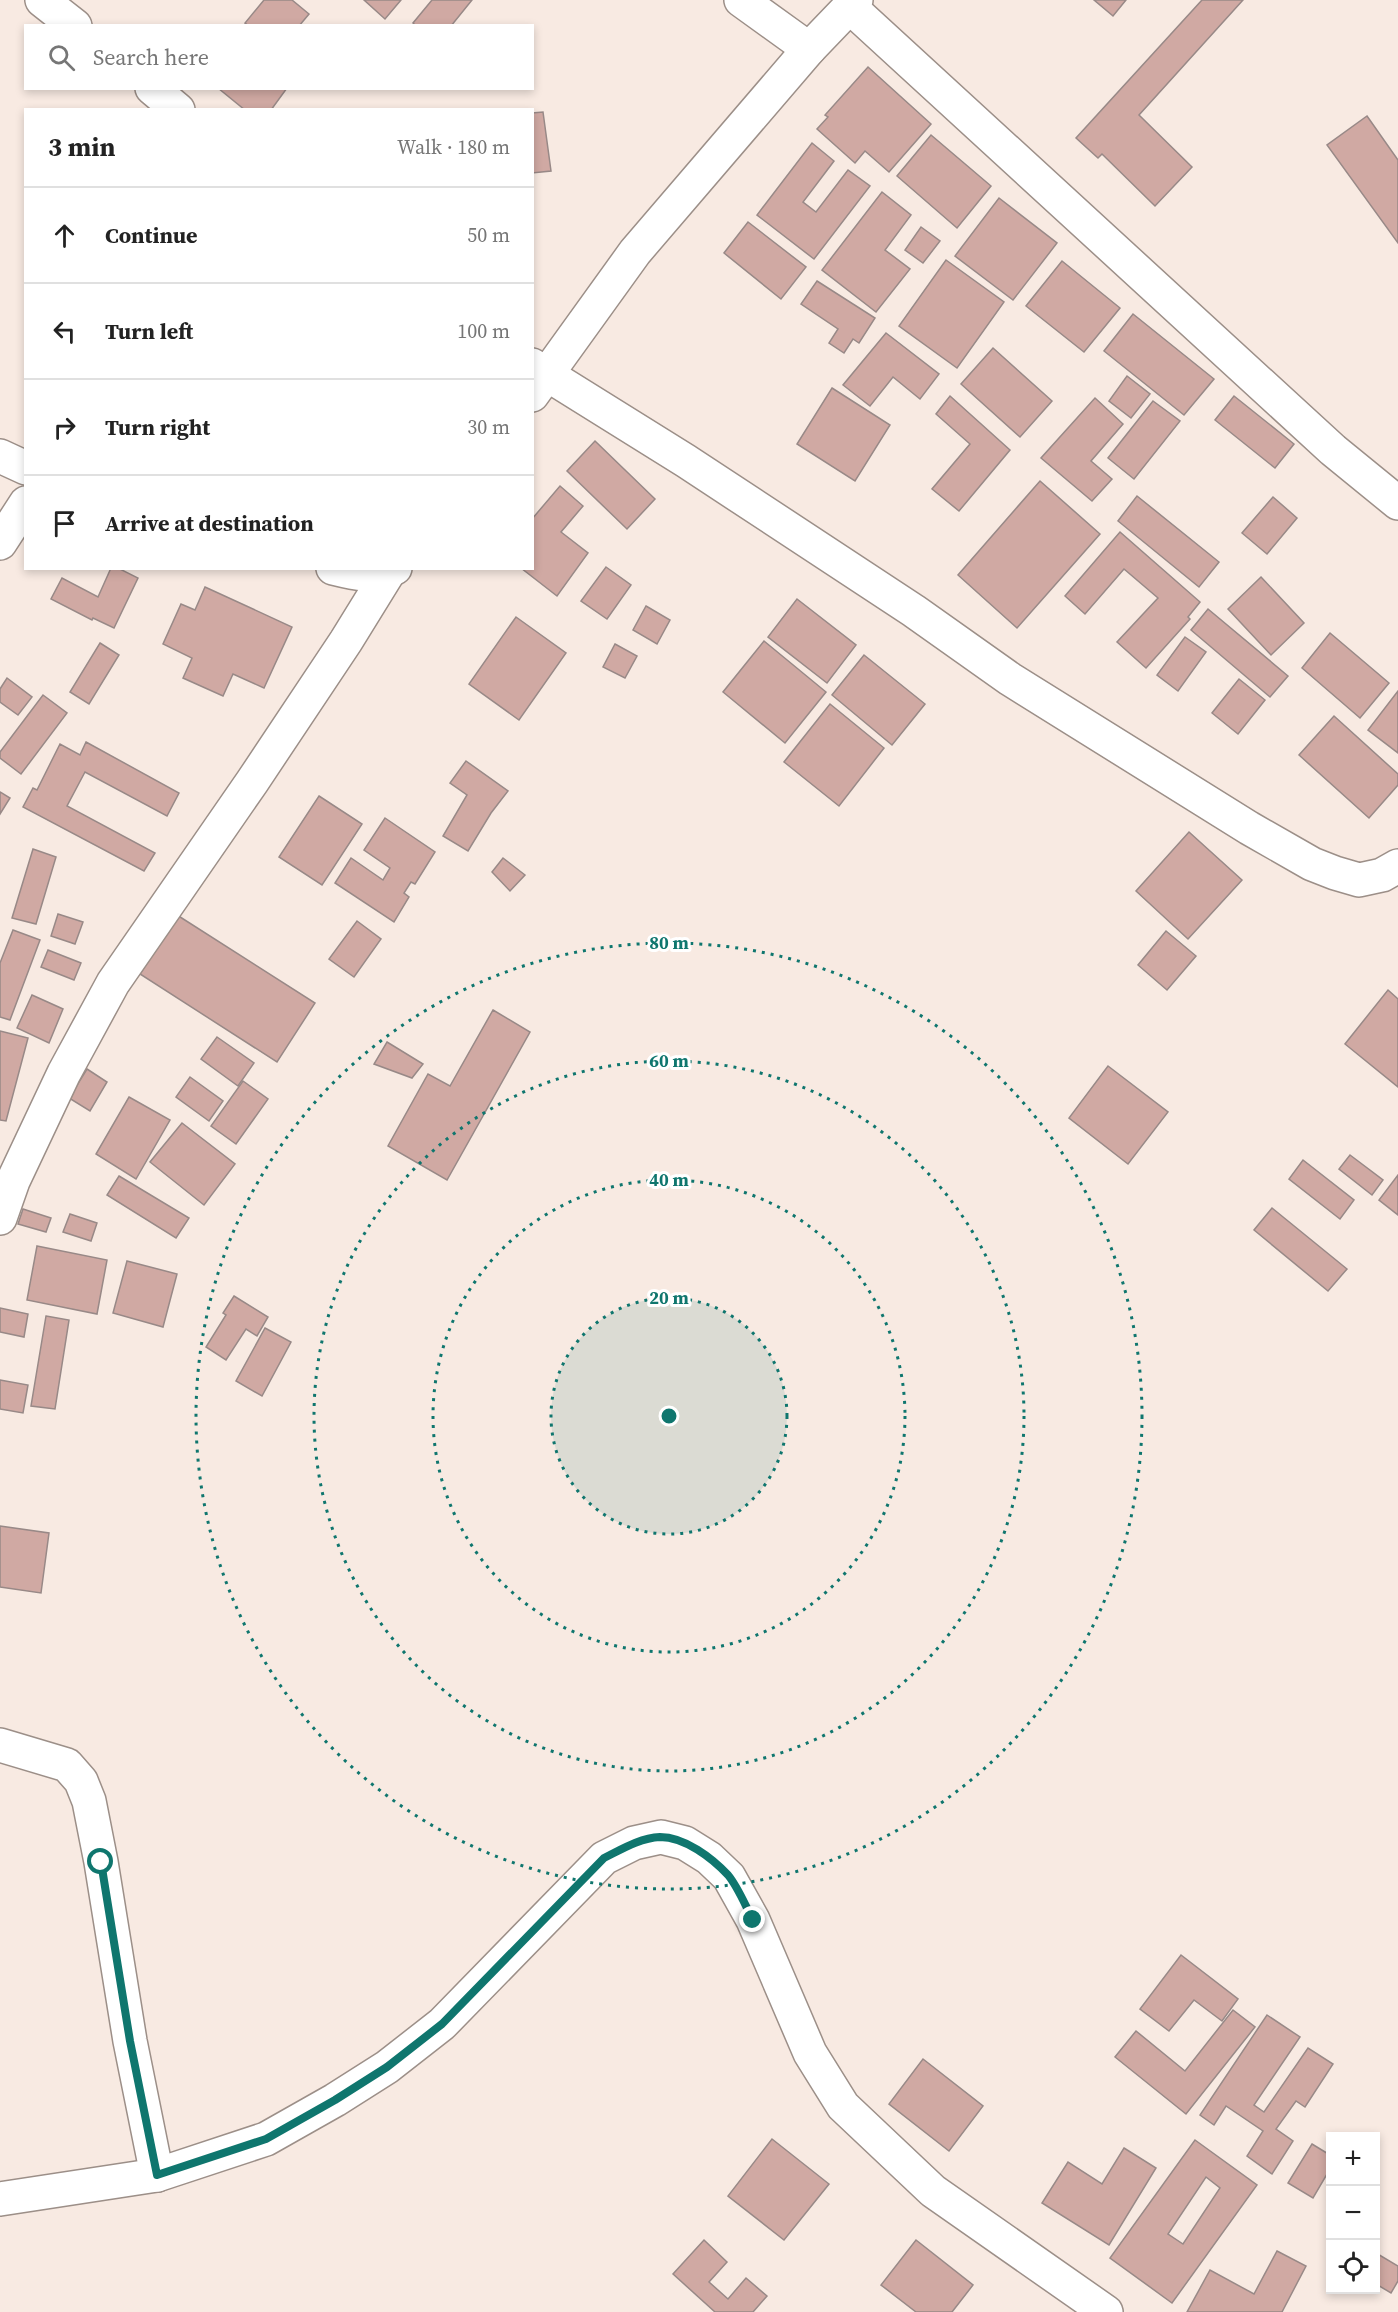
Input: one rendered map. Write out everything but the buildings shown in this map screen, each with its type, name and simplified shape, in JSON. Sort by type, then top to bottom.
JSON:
[{"type":"street","points":[[42,0],[72,24]]},
{"type":"street","points":[[741,0],[809,49]]},
{"type":"street","points":[[1398,503],[1334,450],[853,4],[809,49],[635,252],[537,378],[745,500],[914,611],[1010,679],[1249,828],[1312,864],[1359,880],[1382,875],[1398,866]]},
{"type":"street","points":[[154,90],[176,108]]},
{"type":"street","points":[[0,456],[24,467]]},
{"type":"street","points":[[0,543],[24,506]]},
{"type":"street","points":[[341,570],[356,574],[392,571]]},
{"type":"street","points":[[0,1218],[6,1176],[112,983],[258,773],[392,571]]},
{"type":"street","points":[[0,1745],[67,1765],[81,1780],[89,1802],[101,1862],[130,2041],[157,2175]]},
{"type":"street","points":[[0,2199],[157,2175],[266,2139],[387,2067],[442,2024],[604,1858],[634,1843],[662,1837],[685,1843],[710,1858],[729,1876],[753,1920],[810,2053],[843,2106],[933,2191],[1071,2302],[1106,2312]]},
{"type":"route","points":[[101,1862],[130,2041],[157,2175],[266,2139],[387,2067],[442,2024],[604,1858],[634,1843],[662,1837],[685,1843],[710,1858],[729,1876],[753,1920]]}]
